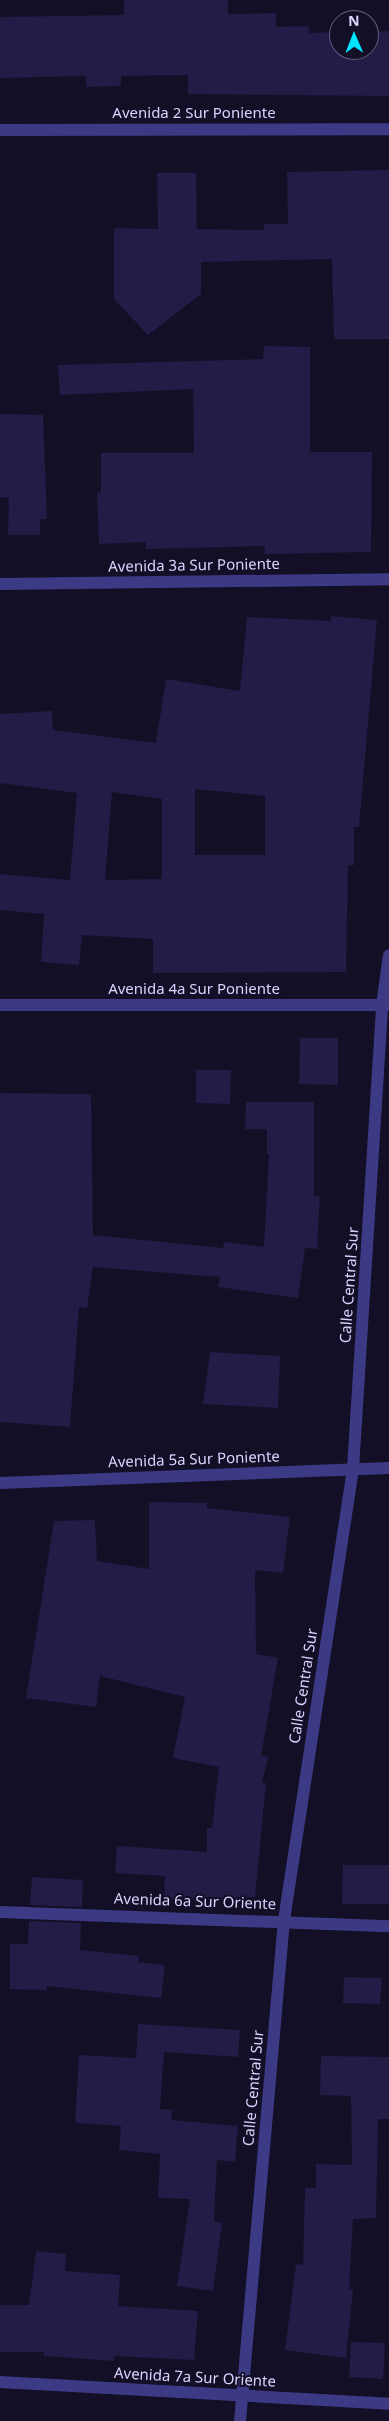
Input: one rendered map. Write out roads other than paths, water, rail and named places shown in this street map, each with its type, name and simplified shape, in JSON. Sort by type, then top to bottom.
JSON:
[{"type":"street","name":"Avenida 2 Sur Poniente","points":[[0,130],[389,129]]},
{"type":"street","name":"Avenida 3a Sur Poniente","points":[[0,584],[389,578]]},
{"type":"street","name":"Calle Central Sur","points":[[240,2421],[284,1920],[353,1469],[389,954]]},
{"type":"street","name":"Avenida 4a Sur Poniente","points":[[0,1005],[386,1005]]},
{"type":"street","name":"Avenida 5a Sur Poniente","points":[[0,1482],[389,1468]]},
{"type":"street","name":"Avenida 6a Sur Oriente","points":[[0,1912],[284,1920],[389,1926]]},
{"type":"street","name":"Avenida 7a Sur Oriente","points":[[0,2382],[389,2404]]}]
